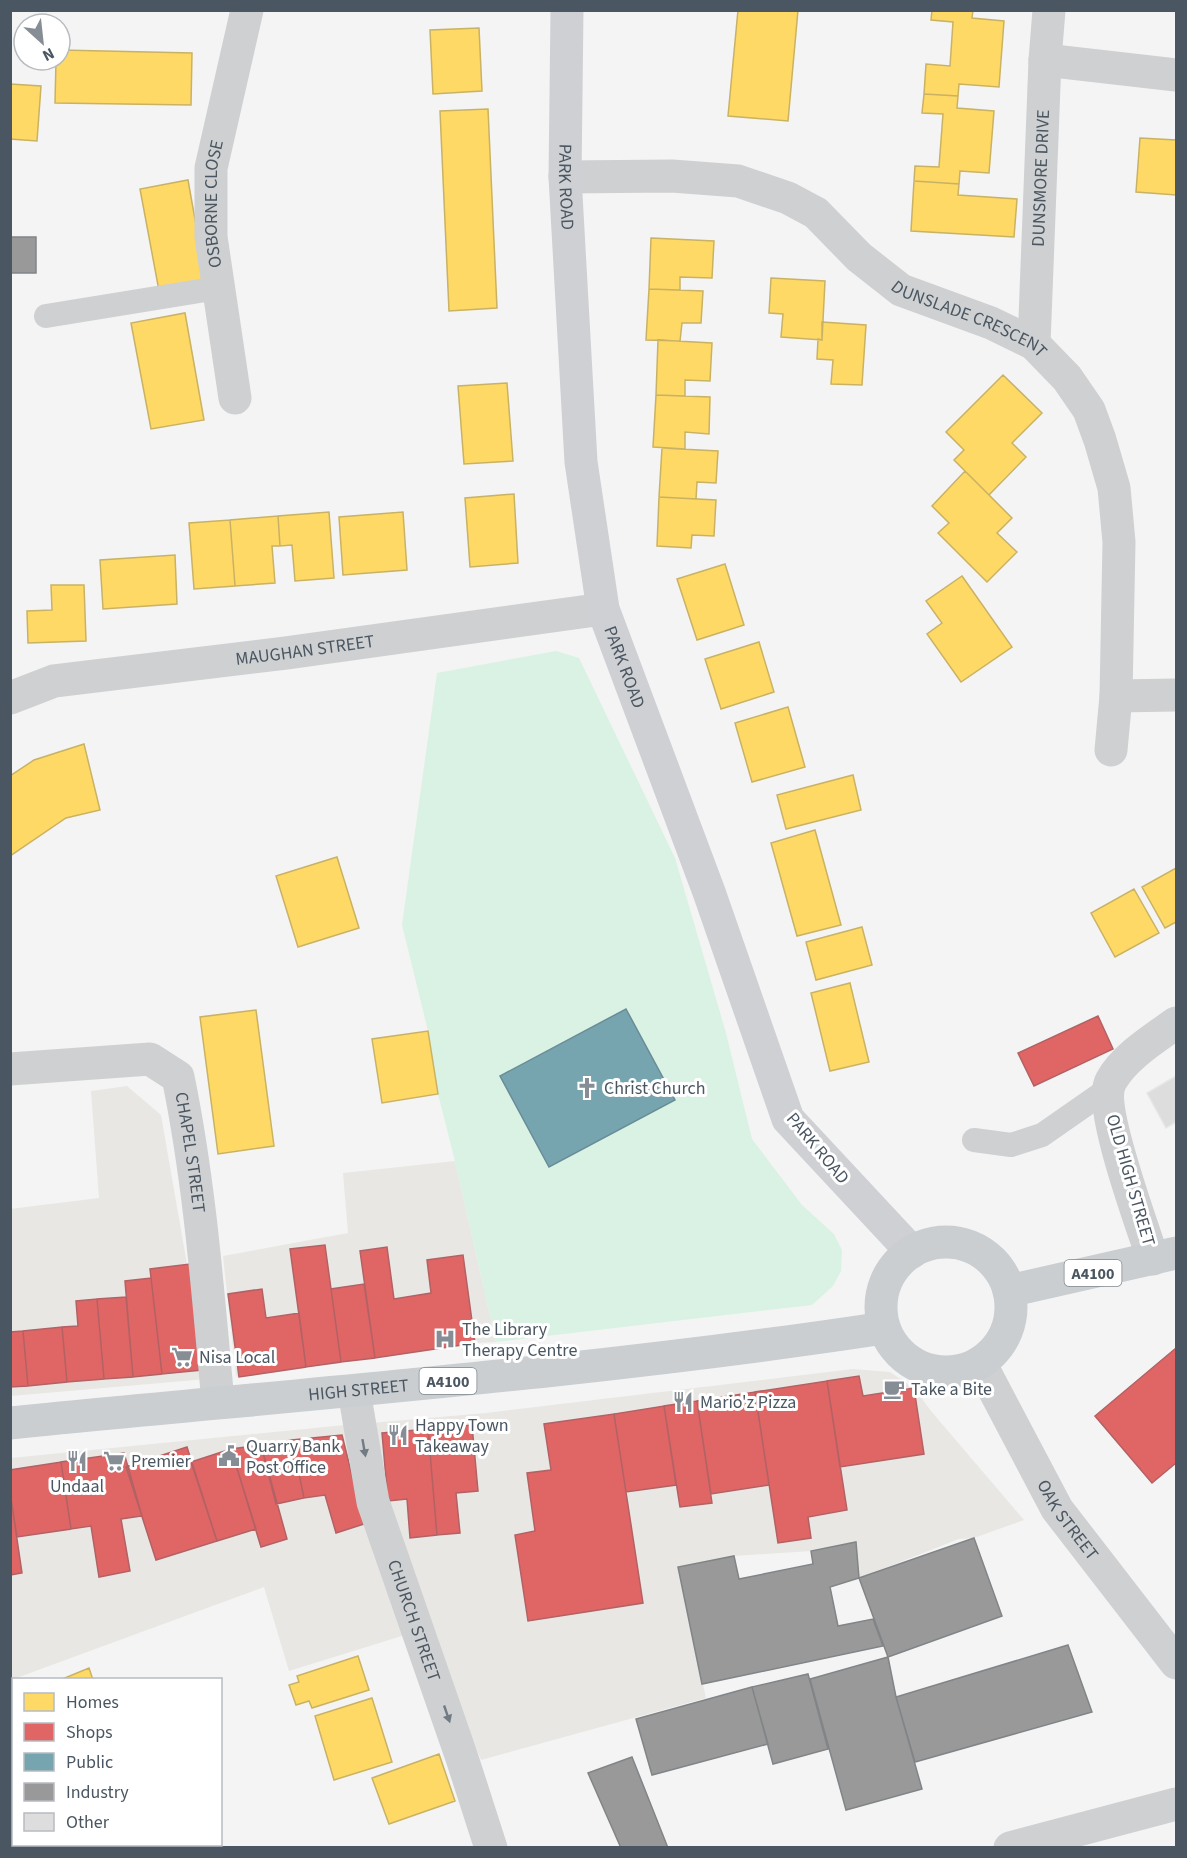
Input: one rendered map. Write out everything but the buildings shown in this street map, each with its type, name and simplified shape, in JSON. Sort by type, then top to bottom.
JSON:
[{"type":"main road","points":[[951,1243],[971,1247],[988,1257],[1001,1273],[1009,1291],[1011,1312],[1006,1332],[996,1350],[980,1363],[960,1371],[940,1372],[920,1367],[903,1356],[890,1341],[884,1328],[881,1306],[884,1290],[890,1275],[912,1252],[931,1244],[951,1243]]},
{"type":"main road","name":"A4100","points":[[1009,1291],[1165,1256]]},
{"type":"main road","name":"HIGH STREET","points":[[10,1423],[354,1390],[761,1346],[884,1328]]},
{"type":"street","name":"OSBORNE CLOSE","points":[[235,398],[211,237],[211,168],[247,10]]},
{"type":"street","name":"PARK ROAD","points":[[567,10],[565,177],[581,462],[603,609],[709,892],[788,1119],[912,1252]]},
{"type":"street","name":"DUNSMORE DRIVE","points":[[1034,344],[1049,10]]},
{"type":"street","points":[[1045,60],[1176,75]]},
{"type":"street","name":"DUNSLADE CRESCENT","points":[[565,177],[672,176],[738,181],[788,198],[816,213],[859,257],[901,290],[991,323],[1034,344],[1067,378],[1089,410],[1113,488],[1119,542],[1116,696],[1111,750]]},
{"type":"street","name":"MAUGHAN STREET","points":[[10,698],[54,681],[286,653],[603,609]]},
{"type":"street","points":[[1116,696],[1176,695]]},
{"type":"street","name":"OLD HIGH STREET","points":[[1165,1256],[1112,1128],[1108,1089],[1112,1079],[1136,1053],[1176,1023]]},
{"type":"street","name":"CHAPEL STREET","points":[[10,1070],[150,1059],[178,1077],[186,1119],[204,1257],[218,1402]]},
{"type":"street","name":"OAK STREET","points":[[980,1363],[1057,1509],[1176,1663]]},
{"type":"street","name":"CHURCH STREET","points":[[354,1390],[373,1502],[491,1848]]},
{"type":"street","points":[[1010,1848],[1176,1804]]},
{"type":"lane","points":[[46,316],[218,288]]},
{"type":"lane","points":[[974,1140],[1011,1145],[1042,1135],[1108,1089]]},
{"type":"shaded area","points":[[127,1086],[161,1115],[207,1379],[11,1396],[10,1209],[99,1198],[91,1091]]},
{"type":"shaded area","points":[[455,1161],[496,1342],[236,1376],[223,1256],[348,1233],[343,1173]]},
{"type":"shaded area","points":[[853,1369],[890,1372],[914,1388],[1024,1520],[974,1538],[959,1539],[859,1578],[855,1542],[811,1551],[734,1556],[678,1567],[706,1698],[481,1760],[426,1621],[383,1502],[371,1423],[486,1413]]},
{"type":"shaded area","points":[[345,1425],[405,1635],[289,1671],[264,1587],[11,1680],[11,1458]]},
{"type":"green space","points":[[556,651],[579,658],[675,858],[726,1033],[752,1139],[802,1205],[834,1234],[842,1250],[841,1271],[833,1286],[812,1305],[496,1342],[438,1094],[428,1031],[402,925],[437,673]]},
{"type":"place","name":"Christ Church","points":[[587,1088]]},
{"type":"place","name":"The Library Therapy Centre","points":[[445,1339]]},
{"type":"place","name":"Nisa Local","points":[[182,1357]]},
{"type":"place","name":"Take a Bite","points":[[894,1389]]},
{"type":"place","name":"Mario'z Pizza","points":[[683,1402]]},
{"type":"place","name":"Happy Town Takeaway","points":[[398,1435]]},
{"type":"place","name":"Quarry Bank Post Office","points":[[229,1456]]},
{"type":"place","name":"Undaal","points":[[77,1461]]},
{"type":"place","name":"Premier","points":[[114,1461]]}]
